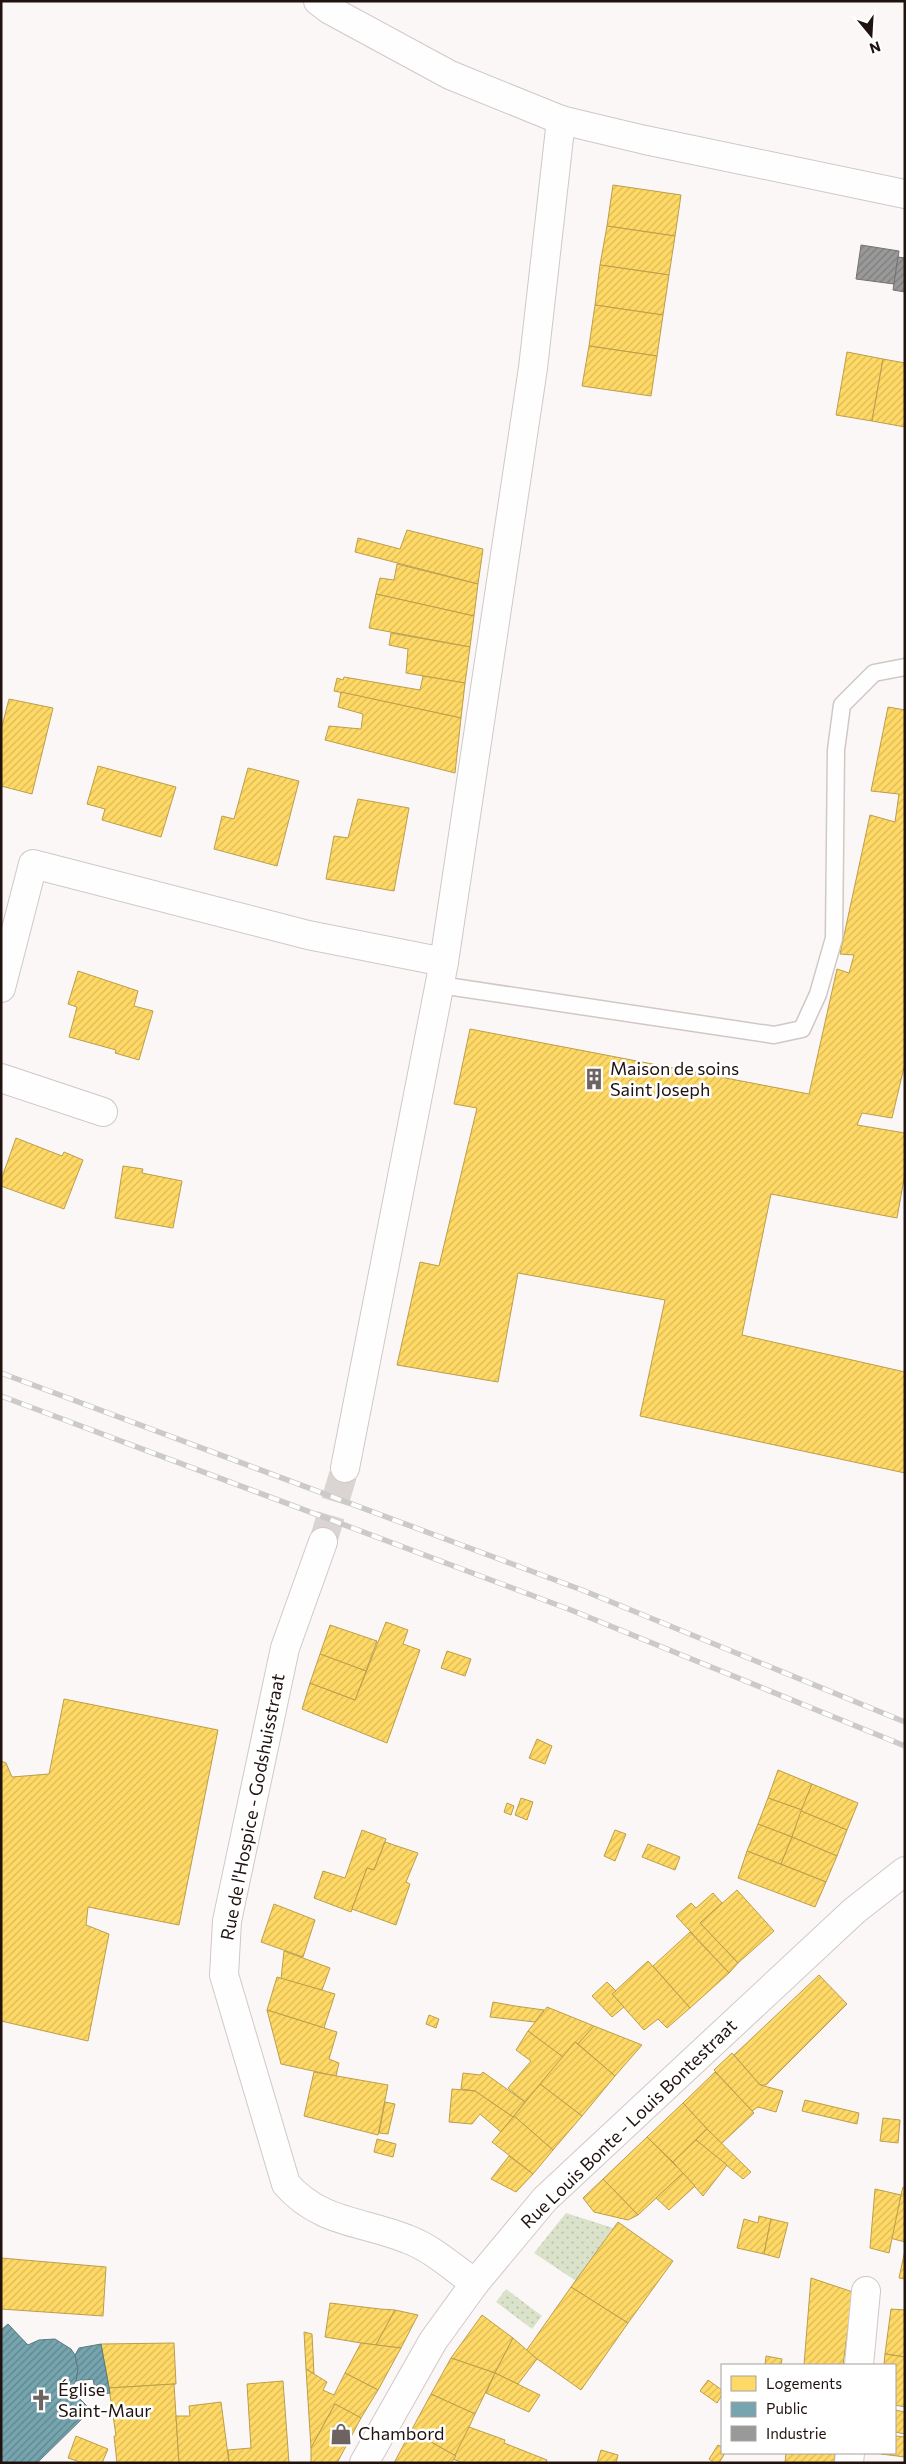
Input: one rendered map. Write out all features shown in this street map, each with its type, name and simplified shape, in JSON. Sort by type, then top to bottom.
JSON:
[{"type":"street","points":[[318,1],[330,10],[450,75],[561,120],[645,140],[905,194]]},
{"type":"street","points":[[345,1468],[442,973],[533,368],[561,120]]},
{"type":"street","points":[[1,988],[33,864],[308,935],[442,973]]},
{"type":"street","points":[[1,1078],[103,1112]]},
{"type":"street","name":"Rue de l'Hospice - Godshuisstraat","points":[[322,1542],[285,1648],[227,1921],[224,1975],[286,2184],[309,2206],[325,2214],[408,2239],[475,2283]]},
{"type":"street","name":"Rue Louis Bonte - Louis Bontestraat","points":[[364,2463],[433,2341],[475,2283],[545,2199],[854,1911],[905,1871]]},
{"type":"street","points":[[859,2364],[866,2290]]},
{"type":"lane","points":[[442,973],[774,1035],[802,1029],[818,994],[834,938],[836,750],[842,705],[874,673],[905,668]]},
{"type":"green space","points":[[566,2213],[613,2228],[576,2281],[534,2253]]},
{"type":"green space","points":[[506,2289],[542,2316],[532,2329],[496,2302]]},
{"type":"building: Logements","points":[[613,185],[681,195],[675,236],[607,226]]},
{"type":"building: Logements","points":[[607,226],[675,236],[669,275],[600,265]]},
{"type":"building: Logements","points":[[600,265],[669,275],[663,315],[595,305]]},
{"type":"building: Logements","points":[[595,305],[663,315],[657,356],[589,346]]},
{"type":"building: Logements","points":[[589,346],[657,356],[651,396],[582,386]]},
{"type":"building: Logements","points":[[847,352],[883,359],[872,421],[836,415]]},
{"type":"building: Logements","points":[[883,359],[905,363],[905,427],[872,421]]},
{"type":"building: Logements","points":[[407,530],[483,549],[478,584],[355,552],[358,538],[400,549]]},
{"type":"building: Logements","points":[[397,564],[478,584],[474,616],[376,594],[380,578],[394,580]]},
{"type":"building: Logements","points":[[376,594],[474,616],[470,647],[369,628]]},
{"type":"building: Logements","points":[[391,633],[470,647],[465,683],[406,673],[408,649],[389,645]]},
{"type":"building: Logements","points":[[423,676],[465,683],[461,718],[334,691],[337,678],[343,680],[344,677],[420,690]]},
{"type":"building: Logements","points":[[341,692],[461,718],[455,773],[325,740],[329,726],[361,729],[363,714],[338,707]]},
{"type":"building: Logements","points":[[9,699],[53,708],[32,794],[1,786],[1,730]]},
{"type":"building: Logements","name":"Maison de soins Saint Joseph","points":[[888,707],[905,710],[905,1063],[892,1118],[862,1113],[857,1125],[905,1133],[905,1173],[897,1218],[771,1194],[742,1335],[905,1372],[905,1473],[640,1416],[665,1300],[518,1273],[498,1382],[397,1365],[420,1262],[439,1266],[477,1108],[454,1104],[470,1029],[809,1094],[837,969],[849,973],[854,955],[840,954],[870,815],[895,822],[899,794],[871,791]]},
{"type":"building: Logements","points":[[98,766],[176,787],[161,837],[102,820],[105,809],[87,804]]},
{"type":"building: Logements","points":[[248,768],[299,781],[277,866],[214,849],[222,816],[234,819]]},
{"type":"building: Logements","points":[[358,799],[409,808],[394,891],[326,879],[334,836],[348,838]]},
{"type":"building: Logements","points":[[78,971],[138,991],[134,1006],[153,1011],[139,1060],[115,1053],[116,1050],[69,1037],[77,1007],[68,1004]]},
{"type":"building: Logements","points":[[16,1138],[62,1156],[64,1152],[83,1160],[64,1209],[1,1186],[1,1180]]},
{"type":"building: Logements","points":[[123,1166],[143,1169],[142,1173],[182,1181],[173,1228],[115,1218]]},
{"type":"building: Logements","points":[[386,1622],[408,1630],[403,1644],[420,1650],[387,1743],[302,1709],[310,1683],[355,1700]]},
{"type":"building: Logements","points":[[330,1625],[377,1641],[366,1671],[320,1654]]},
{"type":"building: Logements","points":[[447,1651],[471,1659],[465,1676],[441,1668]]},
{"type":"building: Logements","points":[[320,1654],[366,1671],[355,1700],[310,1683]]},
{"type":"building: Logements","points":[[64,1699],[218,1730],[179,1925],[88,1907],[86,1925],[109,1934],[88,2041],[1,2021],[1,1761],[6,1763],[12,1777],[49,1774]]},
{"type":"building: Logements","points":[[537,1739],[552,1746],[545,1764],[529,1758]]},
{"type":"building: Logements","points":[[778,1770],[812,1784],[802,1810],[768,1798]]},
{"type":"building: Logements","points":[[812,1784],[858,1803],[847,1830],[801,1811]]},
{"type":"building: Logements","points":[[521,1798],[533,1802],[527,1820],[515,1815]]},
{"type":"building: Logements","points":[[768,1798],[802,1810],[792,1837],[758,1824]]},
{"type":"building: Logements","points":[[507,1803],[514,1806],[511,1815],[504,1812]]},
{"type":"building: Logements","points":[[801,1811],[847,1830],[837,1856],[792,1837]]},
{"type":"building: Logements","points":[[758,1824],[792,1837],[781,1864],[747,1851]]},
{"type":"building: Logements","points":[[362,1830],[386,1839],[374,1870],[367,1868],[351,1912],[314,1898],[323,1871],[345,1878]]},
{"type":"building: Logements","points":[[615,1830],[626,1834],[615,1861],[604,1856]]},
{"type":"building: Logements","points":[[792,1837],[837,1856],[826,1882],[781,1864]]},
{"type":"building: Logements","points":[[385,1842],[418,1853],[406,1882],[410,1884],[396,1925],[352,1909],[367,1868],[374,1870]]},
{"type":"building: Logements","points":[[648,1844],[680,1857],[675,1870],[642,1857]]},
{"type":"building: Logements","points":[[747,1851],[826,1882],[815,1907],[738,1878]]},
{"type":"building: Logements","points":[[737,1890],[774,1931],[738,1963],[700,1923]]},
{"type":"building: Logements","points":[[713,1893],[722,1903],[700,1923],[738,1963],[729,1973],[676,1916],[691,1903],[696,1908]]},
{"type":"building: Logements","points":[[274,1904],[315,1920],[303,1957],[261,1942]]},
{"type":"building: Logements","points":[[690,1932],[729,1973],[690,2008],[653,1966]]},
{"type":"building: Logements","points":[[284,1951],[330,1968],[322,1990],[281,1979]]},
{"type":"building: Logements","points":[[648,1961],[690,2008],[667,2028],[658,2019],[644,2030],[612,1994]]},
{"type":"building: Logements","points":[[819,1975],[847,2004],[766,2085],[760,2085],[734,2055]]},
{"type":"building: Logements","points":[[277,1977],[335,1994],[324,2028],[267,2010]]},
{"type":"building: Logements","points":[[607,1982],[616,1991],[612,1994],[624,2007],[612,2017],[592,1996]]},
{"type":"building: Logements","points":[[493,2002],[544,2010],[535,2022],[490,2017]]},
{"type":"building: Logements","points":[[547,2007],[594,2026],[578,2044],[575,2042],[563,2057],[528,2031]]},
{"type":"building: Logements","points":[[267,2010],[337,2032],[329,2059],[339,2063],[336,2076],[281,2064]]},
{"type":"building: Logements","points":[[429,2015],[439,2019],[436,2028],[426,2024]]},
{"type":"building: Logements","points":[[594,2026],[642,2045],[615,2076],[578,2044]]},
{"type":"building: Logements","points":[[528,2031],[563,2057],[525,2102],[508,2088],[531,2061],[516,2050]]},
{"type":"building: Logements","points":[[575,2042],[615,2076],[582,2116],[540,2084]]},
{"type":"building: Logements","points":[[732,2053],[760,2085],[783,2091],[776,2112],[758,2107],[752,2111],[714,2070]]},
{"type":"building: Logements","points":[[314,2072],[388,2085],[378,2135],[304,2116]]},
{"type":"building: Logements","points":[[483,2072],[525,2102],[513,2117],[475,2091],[461,2089],[463,2073],[480,2075]]},
{"type":"building: Logements","points":[[715,2072],[754,2113],[721,2144],[683,2103]]},
{"type":"building: Logements","points":[[540,2084],[582,2116],[553,2150],[514,2116]]},
{"type":"building: Logements","points":[[452,2089],[475,2091],[513,2117],[501,2132],[480,2114],[472,2124],[449,2122]]},
{"type":"building: Logements","points":[[805,2100],[859,2113],[857,2124],[802,2111]]},
{"type":"building: Logements","points":[[385,2102],[395,2104],[388,2134],[379,2133]]},
{"type":"building: Logements","points":[[683,2103],[707,2129],[673,2162],[647,2137]]},
{"type":"building: Logements","points":[[514,2116],[553,2150],[533,2174],[492,2142]]},
{"type":"building: Logements","points":[[883,2118],[900,2120],[898,2143],[880,2141]]},
{"type":"building: Logements","points":[[707,2129],[751,2172],[743,2179],[696,2140]]},
{"type":"building: Logements","points":[[647,2137],[683,2173],[638,2215],[603,2179]]},
{"type":"building: Logements","points":[[377,2139],[396,2144],[393,2157],[374,2152]]},
{"type":"building: Logements","points":[[696,2140],[727,2165],[703,2196],[673,2162]]},
{"type":"building: Logements","points":[[509,2156],[533,2174],[516,2192],[491,2179]]},
{"type":"building: Logements","points":[[683,2173],[695,2186],[669,2210],[656,2198]]},
{"type":"building: Logements","points":[[603,2179],[638,2215],[628,2220],[594,2212],[583,2198]]},
{"type":"building: Logements","points":[[903,2187],[905,2188],[905,2242],[890,2238]]},
{"type":"building: Logements","points":[[875,2189],[901,2195],[889,2253],[870,2248]]},
{"type":"building: Logements","points":[[759,2216],[771,2219],[764,2254],[737,2248],[744,2219],[758,2223]]},
{"type":"building: Logements","points":[[771,2219],[788,2223],[779,2258],[764,2254]]},
{"type":"building: Logements","points":[[618,2222],[673,2261],[628,2323],[571,2287]]},
{"type":"building: Logements","points":[[905,2250],[905,2279],[899,2278]]},
{"type":"building: Logements","points":[[1,2258],[106,2267],[103,2316],[1,2309]]},
{"type":"building: Logements","points":[[811,2278],[853,2292],[843,2364],[804,2364]]},
{"type":"building: Logements","points":[[571,2287],[628,2323],[581,2390],[526,2351]]},
{"type":"building: Logements","points":[[330,2303],[395,2310],[376,2345],[325,2337]]},
{"type":"building: Logements","points":[[891,2309],[905,2310],[905,2357],[885,2354]]},
{"type":"building: Logements","points":[[395,2310],[418,2315],[401,2348],[376,2345]]},
{"type":"building: Logements","points":[[482,2315],[513,2338],[495,2373],[451,2358]]},
{"type":"building: Logements","points":[[304,2332],[312,2334],[314,2374],[306,2369]]},
{"type":"building: Logements","points":[[513,2338],[537,2359],[518,2384],[495,2373]]},
{"type":"building: Logements","points":[[174,2343],[176,2384],[109,2388],[101,2344]]},
{"type":"building: Logements","points":[[361,2343],[401,2348],[378,2390],[345,2373]]},
{"type":"building: Logements","points":[[885,2354],[905,2357],[905,2407],[896,2405],[896,2364],[884,2364]]},
{"type":"building: Logements","points":[[766,2356],[782,2359],[781,2364],[765,2364]]},
{"type":"building: Logements","points":[[451,2358],[495,2373],[475,2414],[431,2394]]},
{"type":"building: Logements","points":[[306,2369],[327,2382],[323,2390],[334,2395],[345,2373],[378,2390],[361,2418],[335,2404],[311,2448]]},
{"type":"building: Logements","points":[[495,2373],[540,2395],[529,2412],[486,2393]]},
{"type":"building: Logements","points":[[708,2380],[721,2389],[721,2397],[717,2403],[700,2391]]},
{"type":"building: Logements","points":[[283,2381],[289,2463],[229,2463],[228,2450],[251,2448],[247,2384]]},
{"type":"building: Logements","points":[[174,2384],[179,2463],[117,2463],[114,2436],[116,2436],[109,2388]]},
{"type":"building: Logements","points":[[431,2394],[475,2414],[456,2456],[411,2431]]},
{"type":"building: Logements","points":[[221,2402],[229,2463],[179,2463],[176,2416],[190,2416],[189,2406]]},
{"type":"building: Logements","points":[[335,2404],[361,2418],[337,2463],[311,2463],[311,2448]]},
{"type":"building: Logements","points":[[896,2410],[905,2412],[905,2434],[896,2432]]},
{"type":"building: Logements","points":[[469,2427],[505,2440],[504,2443],[547,2460],[546,2463],[463,2463],[453,2459]]},
{"type":"building: Logements","points":[[411,2431],[456,2456],[451,2463],[394,2463]]},
{"type":"building: Logements","points":[[76,2436],[108,2449],[102,2463],[83,2463],[68,2458]]},
{"type":"building: Logements","points":[[896,2436],[905,2437],[905,2457],[881,2454],[896,2454]]},
{"type":"building: Logements","points":[[718,2445],[721,2446],[721,2454],[724,2454],[719,2463],[714,2463],[709,2459]]},
{"type":"building: Logements","points":[[601,2450],[618,2455],[616,2463],[597,2463]]},
{"type":"building: Logements","points":[[786,2454],[835,2454],[834,2463],[785,2463]]},
{"type":"building: Public","name":"Église Saint-Maur","points":[[8,2324],[28,2345],[39,2340],[55,2339],[71,2349],[75,2355],[78,2369],[76,2381],[70,2389],[91,2410],[37,2463],[1,2463],[1,2330]]},
{"type":"building: Public","points":[[101,2344],[110,2393],[96,2395],[93,2379],[76,2381],[78,2369],[75,2355],[79,2348]]},
{"type":"building: Industrie","points":[[861,245],[899,251],[894,284],[856,279]]},
{"type":"building: Industrie","points":[[898,257],[905,258],[905,292],[893,290]]},
{"type":"tunnel","points":[[323,1542],[345,1468]]},
{"type":"railway","points":[[1,1373],[582,1590],[905,1722]]},
{"type":"railway","points":[[1,1396],[571,1610],[905,1746]]},
{"type":"place","name":"Maison de soins Saint Joseph","points":[[594,1079]]},
{"type":"place","name":"Église Saint-Maur","points":[[41,2400]]},
{"type":"place","name":"Chambord","points":[[341,2434]]}]
